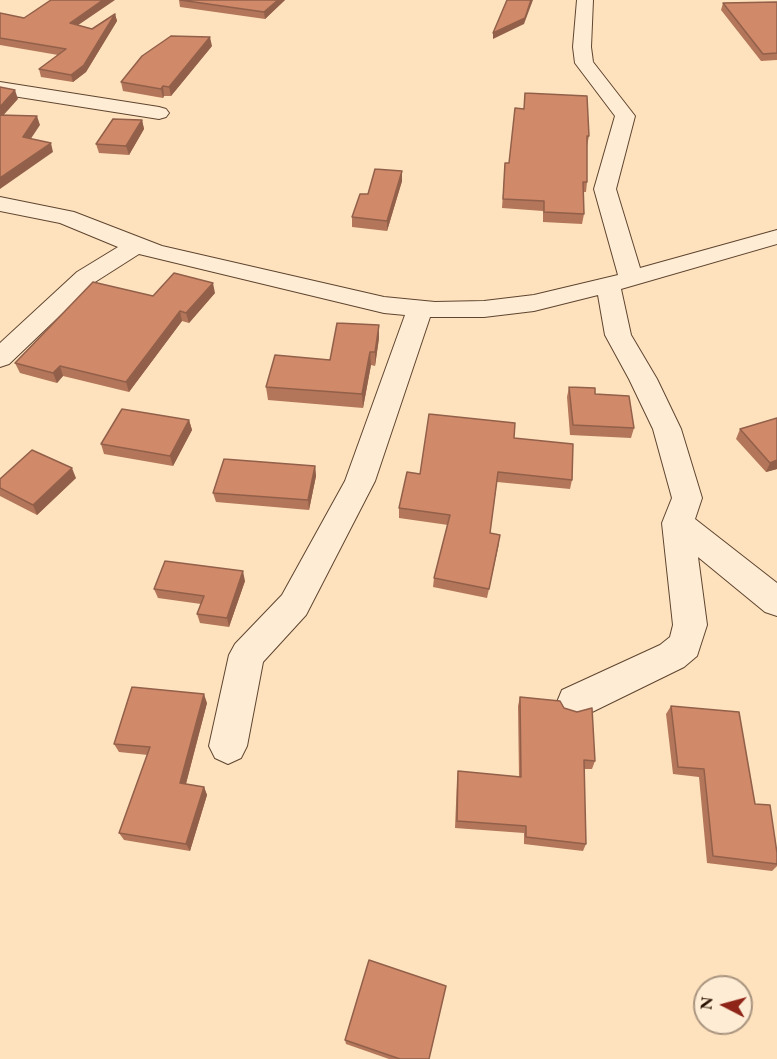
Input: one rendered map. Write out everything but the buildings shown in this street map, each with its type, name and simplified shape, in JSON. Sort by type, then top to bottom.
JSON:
[{"type":"street","points":[[575,702],[672,656],[685,645],[690,625],[678,523],[687,498],[667,429],[643,379],[618,335],[619,282],[605,189],[625,116],[584,63],[582,47],[585,0]]},
{"type":"street","points":[[0,88],[83,99],[159,113]]},
{"type":"street","points":[[0,204],[66,217],[136,246],[384,305],[420,309],[484,309],[534,303],[619,282],[777,237]]},
{"type":"street","points":[[0,358],[86,277],[136,246]]},
{"type":"street","points":[[228,746],[247,655],[294,605],[360,481],[420,309]]},
{"type":"street","points":[[678,523],[777,602]]}]
